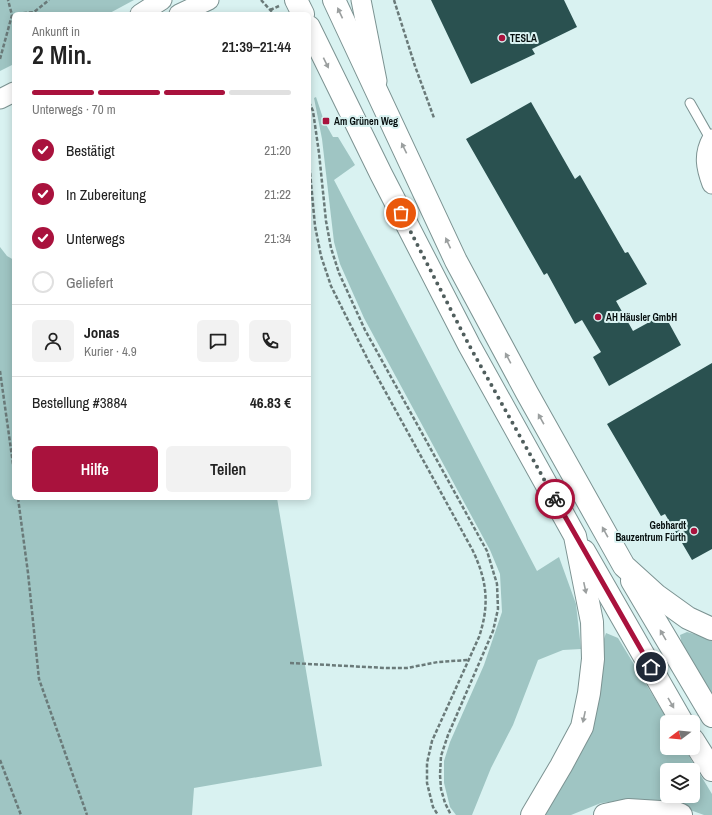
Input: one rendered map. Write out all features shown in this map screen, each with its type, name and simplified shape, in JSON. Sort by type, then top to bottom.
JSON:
[{"type":"main road","points":[[296,0],[302,12]]},
{"type":"main road","points":[[334,0],[456,260],[527,393],[624,566],[712,716]]},
{"type":"main road","points":[[311,31],[377,167],[469,345],[575,536],[678,715]]},
{"type":"main road","points":[[532,815],[582,727],[589,693],[593,659],[592,622],[575,536]]},
{"type":"main road","points":[[624,566],[656,595],[688,618],[712,629]]},
{"type":"main road","points":[[700,751],[712,770]]},
{"type":"main road","points":[[605,815],[628,810],[676,813],[681,815]]},
{"type":"street","points":[[143,12],[162,0]]},
{"type":"street","points":[[184,12],[209,0]]},
{"type":"street","points":[[361,0],[380,100]]},
{"type":"street","points":[[0,99],[12,93]]},
{"type":"street","points":[[712,140],[706,153],[706,170],[712,184]]},
{"type":"lane","points":[[690,103],[712,140]]},
{"type":"path","points":[[8,0],[12,12]]},
{"type":"path","points":[[34,12],[49,0]]},
{"type":"path","points":[[262,0],[272,12]]},
{"type":"path","points":[[394,0],[415,66],[434,118]]},
{"type":"path","points":[[0,59],[12,17]]},
{"type":"path","points":[[311,106],[318,146],[326,221],[331,248],[339,273],[365,330],[487,551],[497,584],[498,609],[493,631],[441,756],[441,789],[445,803],[451,815]]},
{"type":"path","points":[[311,183],[315,226],[321,256],[331,286],[368,360],[479,564],[485,582],[487,600],[484,622],[432,741],[427,763],[427,783],[433,807],[438,815]]},
{"type":"path","points":[[0,370],[12,457]]},
{"type":"path","points":[[18,500],[28,573],[39,679],[87,815]]},
{"type":"path","points":[[290,663],[407,668],[438,662],[468,660]]},
{"type":"path","points":[[0,760],[21,815]]},
{"type":"shaded area","points":[[0,0],[134,0],[112,12],[12,12],[12,65],[0,71]]},
{"type":"shaded area","points":[[316,97],[324,121],[333,137],[338,137],[355,165],[334,180],[537,571],[559,557],[576,604],[581,649],[563,650],[538,660],[513,725],[491,768],[472,815],[456,815],[450,807],[444,783],[444,761],[450,742],[484,665],[502,612],[500,574],[490,550],[364,318],[340,264],[334,242],[322,139],[314,98]]},
{"type":"shaded area","points":[[0,247],[7,256],[12,259],[12,500],[277,500],[322,766],[194,788],[192,815],[0,815]]},
{"type":"shaded area","points":[[687,632],[712,639],[712,695],[682,645],[680,635]]},
{"type":"shaded area","points":[[606,633],[618,638],[665,715],[660,715],[660,755],[688,755],[693,763],[660,763],[660,801],[637,799],[601,803],[571,815],[546,815],[545,813]]},
{"type":"shaded area","points":[[700,774],[712,794],[712,815],[704,815],[671,803],[700,803]]},
{"type":"building","name":"TESLA","points":[[431,0],[564,0],[577,27],[532,49],[535,54],[471,84]]},
{"type":"building","points":[[531,102],[575,179],[580,175],[625,253],[628,252],[647,284],[616,301],[633,331],[664,314],[681,345],[609,386],[593,357],[601,352],[582,320],[575,324],[547,273],[544,275],[466,139]]},
{"type":"building","points":[[712,363],[712,549],[692,560],[665,514],[661,516],[607,424]]},
{"type":"way so far","points":[[401,213],[469,345],[555,499]]},
{"type":"place","name":"TESLA","points":[[502,38]]},
{"type":"place","name":"Am Grünen Weg","points":[[326,121]]},
{"type":"place","name":"AH Häusler GmbH","points":[[598,317]]},
{"type":"place","name":"Gebhardt Bauzentrum Fürth","points":[[694,531]]},
{"type":"route","points":[[555,499],[651,667]]}]
